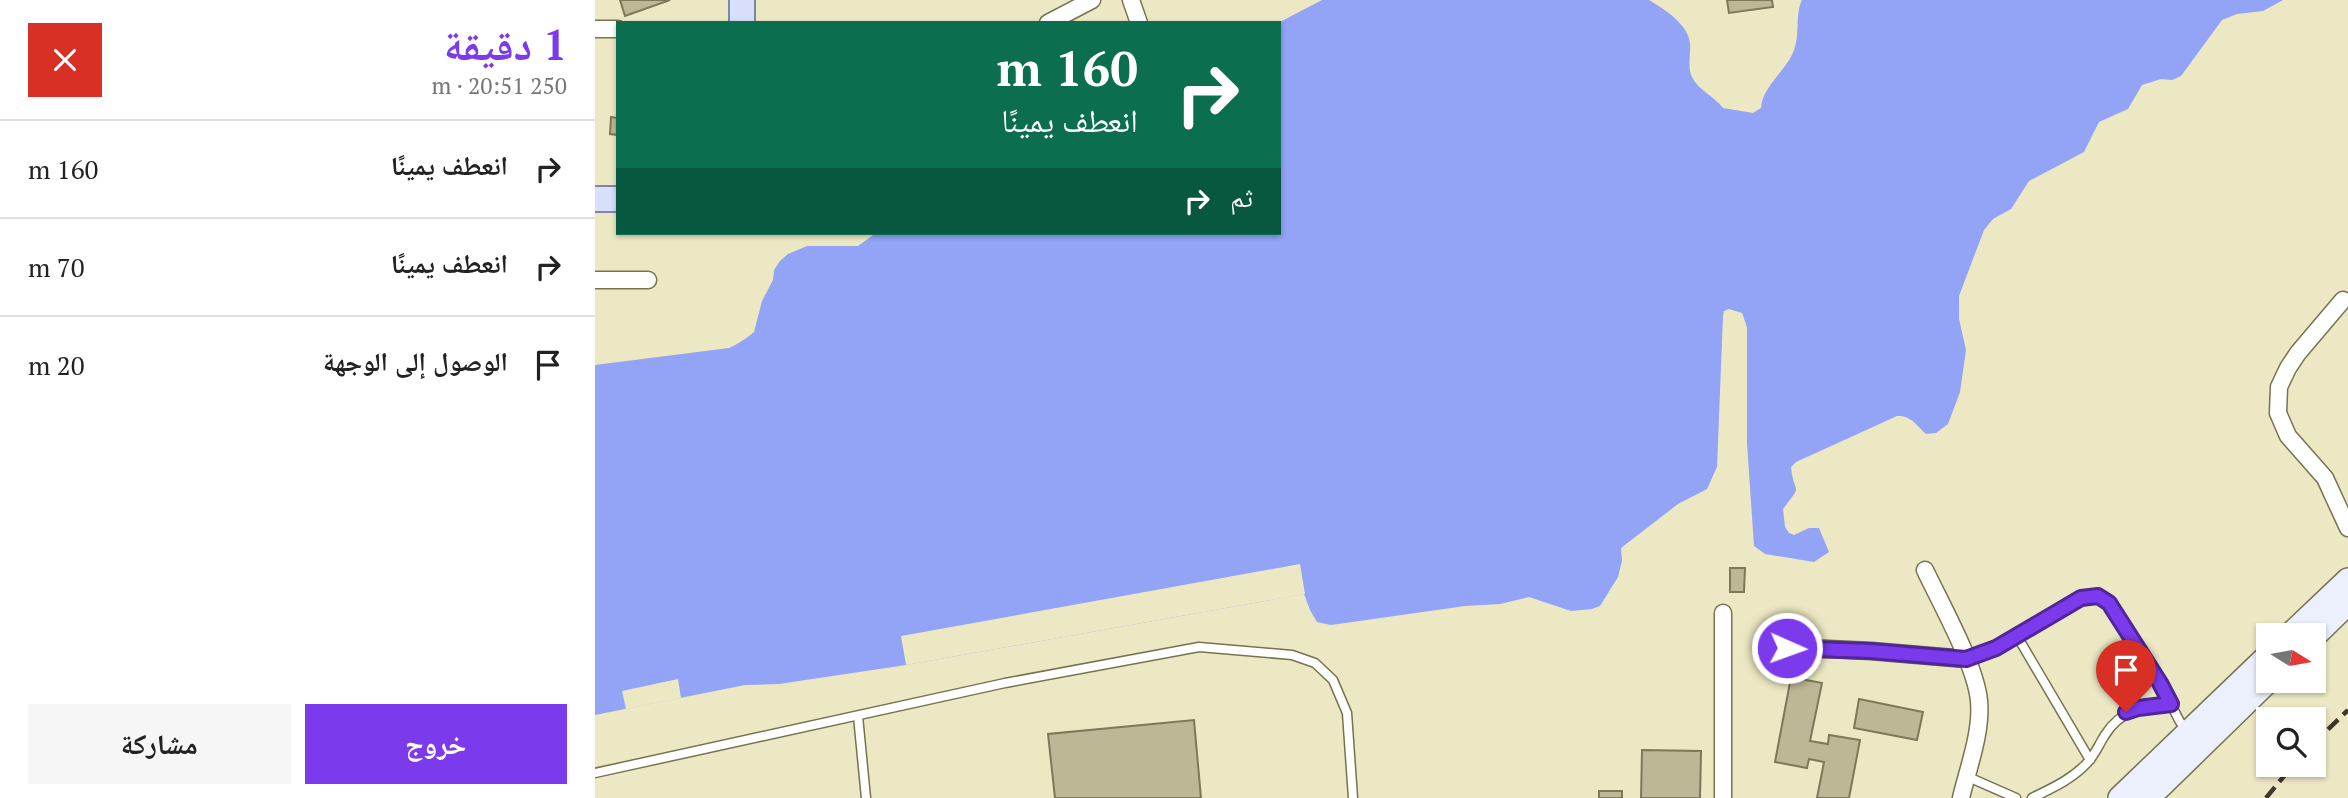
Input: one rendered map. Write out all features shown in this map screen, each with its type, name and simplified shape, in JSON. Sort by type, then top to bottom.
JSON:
[{"type":"main road","points":[[742,0],[742,21]]},
{"type":"main road","points":[[595,199],[616,199]]},
{"type":"main road","points":[[2303,623],[2348,580]]},
{"type":"main road","points":[[2326,624],[2348,603]]},
{"type":"main road","points":[[2120,798],[2256,667]]},
{"type":"main road","points":[[2148,798],[2256,693]]},
{"type":"street","points":[[1052,21],[1092,0]]},
{"type":"street","points":[[1131,0],[1138,21]]},
{"type":"street","points":[[595,29],[616,29]]},
{"type":"street","points":[[595,280],[647,280]]},
{"type":"street","points":[[2343,300],[2288,368],[2279,387],[2279,412],[2288,436],[2325,478],[2348,528]]},
{"type":"street","points":[[1925,570],[1966,659],[1979,701],[1979,720],[1961,798]]},
{"type":"street","points":[[1723,613],[1723,798]]},
{"type":"street","points":[[1787,648],[1871,651],[1966,659]]},
{"type":"lane","points":[[1966,659],[1996,648],[2081,598],[2098,596],[2104,598],[2160,683],[2180,722],[2190,730]]},
{"type":"lane","points":[[2017,636],[2090,760]]},
{"type":"lane","points":[[595,773],[1005,683],[1199,647],[1292,655],[1315,663],[1333,680],[1347,713],[1353,798]]},
{"type":"lane","points":[[2032,798],[2072,778],[2090,760],[2106,732],[2126,712],[2171,704]]},
{"type":"lane","points":[[858,716],[866,798]]},
{"type":"lane","points":[[1966,776],[2016,798]]},
{"type":"water","points":[[1322,0],[1649,0],[1674,18],[1685,30],[1690,43],[1689,65],[1698,86],[1723,108],[1753,113],[1761,108],[1762,100],[1770,86],[1791,57],[1797,38],[1802,0],[2283,0],[2263,11],[2237,14],[2222,20],[2181,76],[2142,85],[2128,109],[2099,122],[2084,152],[2029,181],[2011,209],[1993,219],[1984,230],[1959,296],[1959,319],[1966,350],[1960,392],[1948,424],[1936,433],[1926,434],[1910,419],[1897,416],[1796,462],[1791,467],[1796,491],[1783,509],[1785,527],[1794,535],[1809,528],[1819,528],[1829,552],[1814,562],[1765,554],[1754,546],[1747,443],[1747,327],[1742,313],[1729,309],[1724,311],[1723,316],[1717,467],[1707,489],[1678,504],[1621,548],[1622,561],[1618,577],[1600,606],[1592,609],[1571,611],[1529,597],[1500,604],[1465,606],[1331,625],[1317,622],[1304,594],[906,665],[779,684],[745,685],[595,715],[595,365],[736,345],[754,332],[762,301],[780,261],[788,254],[807,246],[858,246],[873,235],[1281,235],[1281,21]]},
{"type":"pier","points":[[1300,564],[1305,594],[906,665],[901,636]]},
{"type":"pier","points":[[678,679],[681,698],[626,709],[622,691]]},
{"type":"building","points":[[620,0],[670,0],[625,16]]},
{"type":"building","points":[[1727,0],[1772,0],[1773,7],[1729,13]]},
{"type":"building","points":[[611,117],[616,118],[616,135],[610,134]]},
{"type":"building","points":[[1730,568],[1745,568],[1744,592],[1730,592]]},
{"type":"building","points":[[1791,677],[1822,683],[1810,741],[1828,744],[1829,735],[1860,740],[1849,798],[1817,798],[1824,762],[1809,759],[1807,768],[1775,762]]},
{"type":"building","points":[[1859,699],[1923,712],[1917,740],[1854,728]]},
{"type":"building","points":[[1194,720],[1201,798],[1055,798],[1048,734]]},
{"type":"building","points":[[1642,750],[1701,751],[1700,798],[1641,798]]},
{"type":"building","points":[[1599,791],[1622,791],[1622,798],[1599,798]]},
{"type":"railway","points":[[2326,731],[2348,710]]},
{"type":"railway","points":[[2266,798],[2283,777]]},
{"type":"route","points":[[1787,648],[1871,651],[1966,659],[1996,648],[2081,598],[2098,596],[2109,603],[2171,704],[2126,712]]}]
